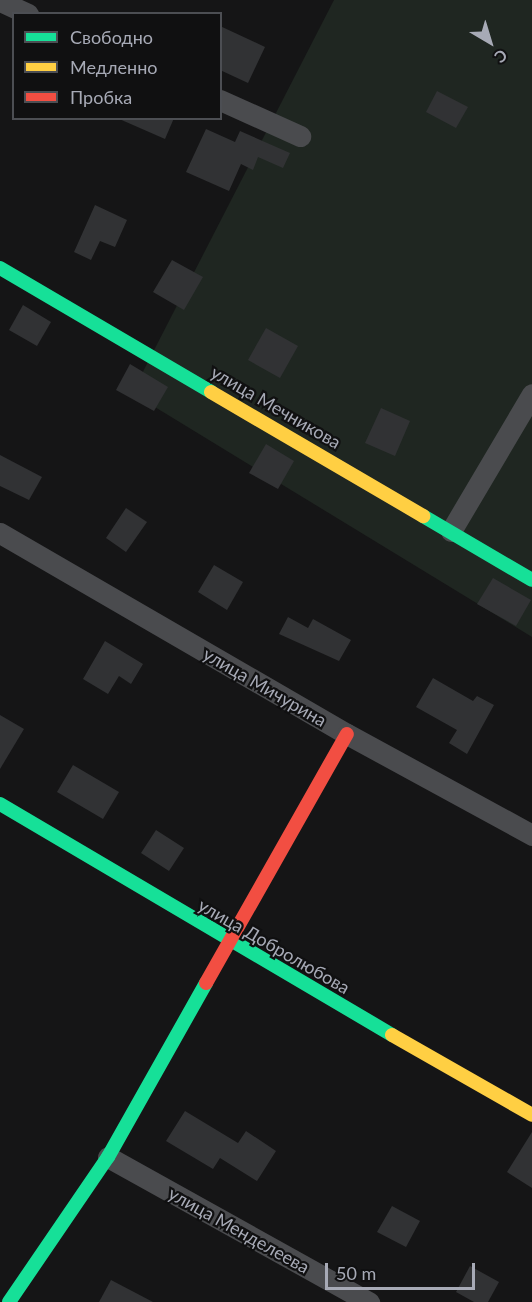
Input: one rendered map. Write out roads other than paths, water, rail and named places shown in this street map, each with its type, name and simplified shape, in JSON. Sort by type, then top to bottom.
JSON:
[{"type":"street","points":[[0,1],[24,12]]},
{"type":"street","points":[[222,101],[300,136]]},
{"type":"street","name":"улица Мечникова","points":[[0,268],[532,580]]},
{"type":"street","points":[[451,531],[532,394]]},
{"type":"street","name":"улица Мичурина","points":[[0,533],[347,734],[532,835]]},
{"type":"street","points":[[9,1302],[108,1157],[347,734]]},
{"type":"street","name":"улица Добролюбова","points":[[0,804],[229,942],[532,1115]]},
{"type":"street","name":"улица Менделеева","points":[[108,1157],[369,1302]]}]
